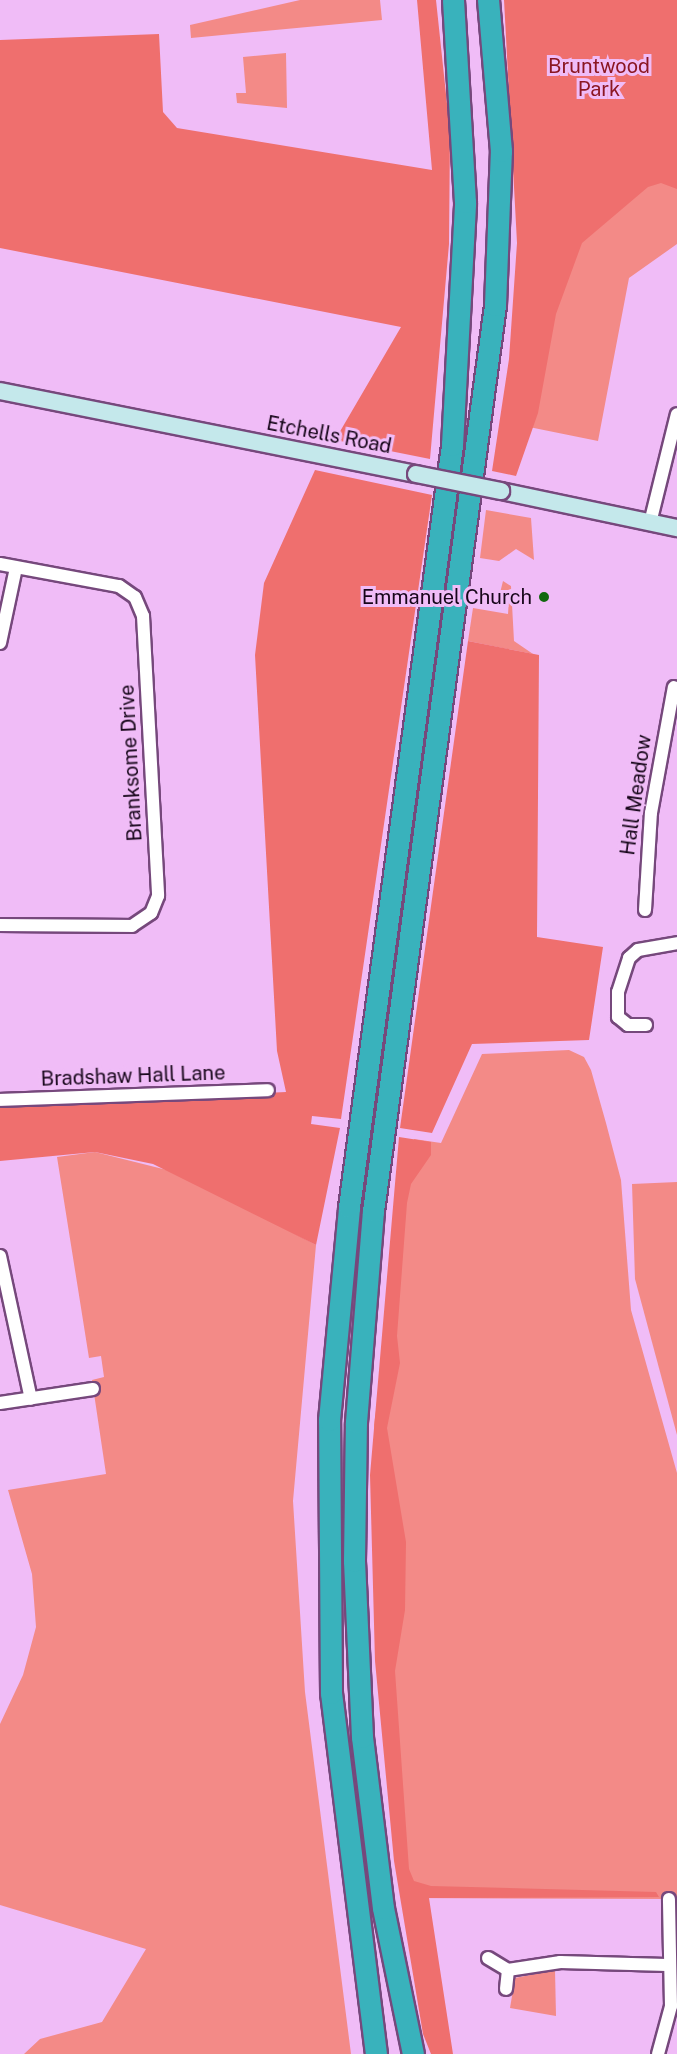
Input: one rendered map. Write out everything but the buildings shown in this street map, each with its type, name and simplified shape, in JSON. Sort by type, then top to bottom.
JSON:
[{"type":"highway","points":[[376,2054],[333,1724],[327,1473],[349,1207],[452,445],[465,202],[453,0]]},
{"type":"highway","points":[[413,2054],[383,1908],[362,1737],[354,1561],[356,1422],[373,1211],[495,305],[501,151],[488,0]]},
{"type":"street","name":"Etchells Road","points":[[0,391],[677,528]]},
{"type":"street","points":[[650,523],[677,414]]},
{"type":"street","name":"Branksome Drive","points":[[0,564],[119,586],[139,607],[158,896],[151,913],[132,926],[0,925]]},
{"type":"street","points":[[0,643],[16,568]]},
{"type":"street","name":"Hall Meadow","points":[[645,910],[651,813],[672,686]]},
{"type":"street","points":[[646,1025],[628,1025],[618,1017],[618,992],[629,958],[638,950],[677,943]]},
{"type":"street","name":"Bradshaw Hall Lane","points":[[0,1100],[268,1090]]},
{"type":"street","points":[[0,1256],[31,1399]]},
{"type":"street","points":[[0,1403],[93,1389]]},
{"type":"street","points":[[663,2050],[671,2006],[667,1965],[669,1899]]},
{"type":"street","points":[[488,1958],[508,1970],[560,1962],[667,1965]]},
{"type":"street","points":[[506,1989],[508,1970]]},
{"type":"shaded area","points":[[300,0],[380,0],[382,20],[191,38],[190,25]]},
{"type":"shaded area","points":[[677,0],[677,244],[629,278],[598,441],[529,427],[534,276]]},
{"type":"shaded area","points":[[286,53],[287,108],[237,103],[236,93],[246,93],[243,57]]},
{"type":"shaded area","points":[[486,510],[531,518],[534,560],[516,549],[499,561],[480,558]]},
{"type":"shaded area","points":[[503,581],[511,586],[514,641],[533,654],[468,641],[473,608],[508,614],[509,599],[499,597]]},
{"type":"shaded area","points":[[569,1050],[584,1057],[591,1070],[621,1180],[631,1310],[677,1473],[677,1899],[406,1898],[374,1425],[414,1139],[441,1143],[482,1054]]},
{"type":"shaded area","points":[[95,1152],[183,1174],[316,1245],[293,1501],[305,1692],[351,2054],[24,2054],[40,2039],[102,2022],[146,1949],[0,1905],[0,1724],[23,1675],[36,1627],[32,1574],[8,1490],[106,1474],[92,1380],[104,1377],[101,1356],[89,1358],[57,1157]]},
{"type":"shaded area","points":[[677,1182],[677,1435],[635,1279],[632,1184]]},
{"type":"shaded area","points":[[555,1970],[556,2016],[510,2008],[515,1978]]},
{"type":"green space","points":[[417,0],[436,0],[450,132],[449,244],[430,459],[335,440],[401,327],[0,248],[0,40],[159,34],[163,112],[177,128],[432,170]]},
{"type":"green space","name":"Bruntwood Park","points":[[504,0],[677,0],[677,189],[661,183],[648,187],[582,243],[556,314],[538,413],[516,476],[492,471],[509,359],[517,243]]},
{"type":"green space","points":[[315,470],[432,495],[341,1119],[312,1116],[311,1124],[340,1128],[316,1245],[153,1164],[95,1152],[0,1161],[0,1106],[286,1092],[277,1051],[255,655],[264,583]]},
{"type":"green space","points":[[468,641],[539,655],[537,937],[603,947],[589,1040],[472,1044],[432,1133],[400,1128]]},
{"type":"green space","points":[[399,1137],[431,1142],[431,1155],[411,1184],[407,1203],[397,1336],[400,1363],[387,1428],[406,1542],[405,1610],[395,1671],[409,1869],[414,1881],[431,1886],[656,1892],[659,1897],[429,1898],[453,2054],[431,2054],[423,2034],[394,1861],[375,1661],[370,1475]]},
{"type":"place","name":"Emmanuel Church","points":[[544,597]]}]
